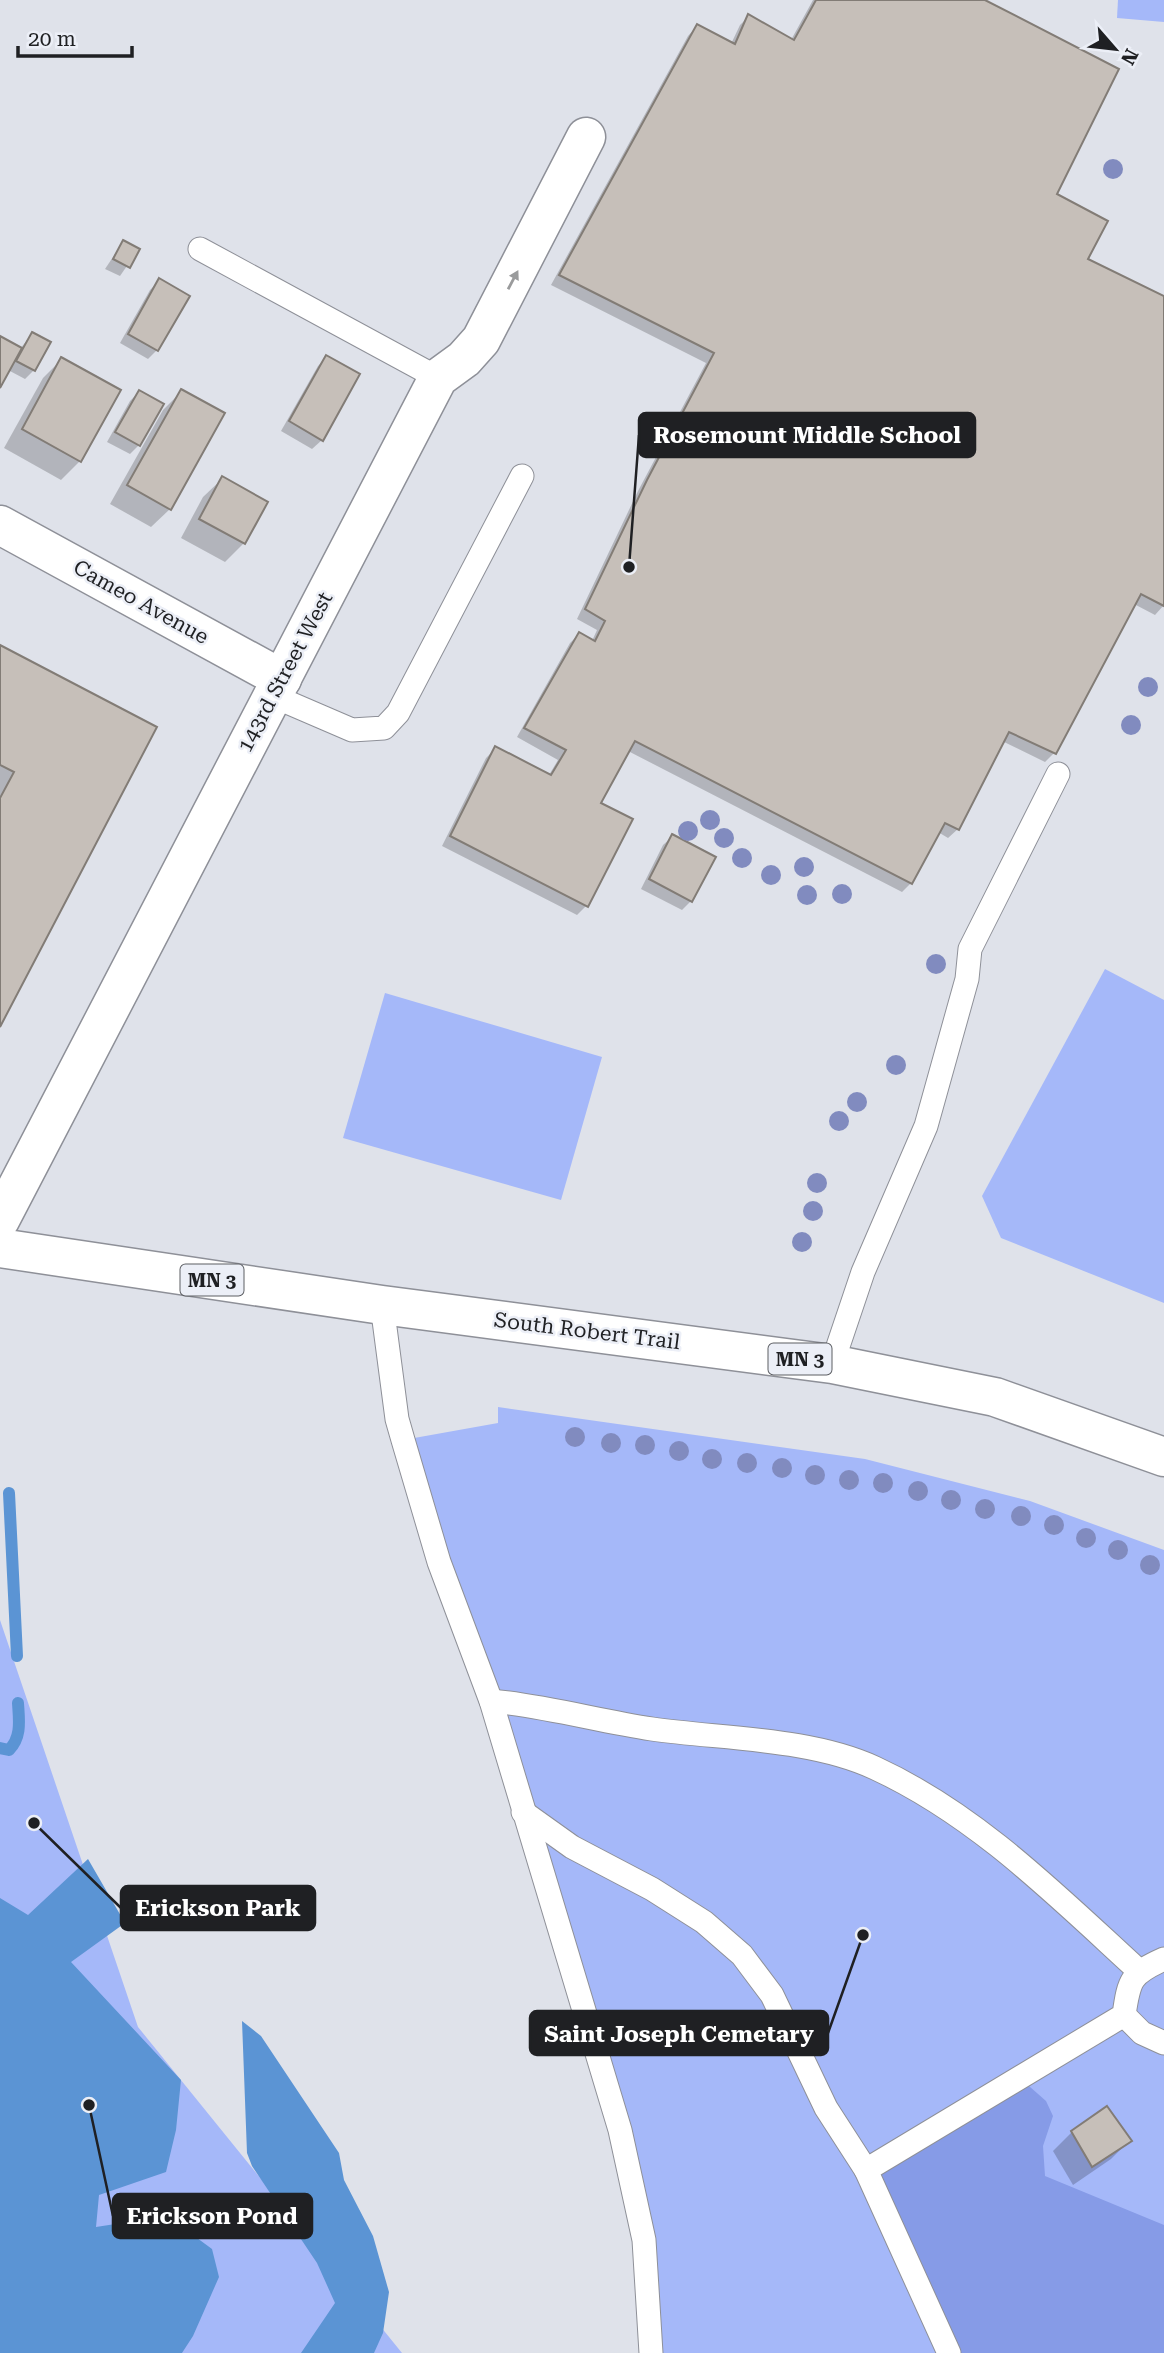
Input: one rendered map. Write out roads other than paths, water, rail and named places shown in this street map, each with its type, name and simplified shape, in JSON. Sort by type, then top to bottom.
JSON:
[{"type":"street","name":"143rd Street West","points":[[0,1220],[438,378],[464,359],[481,340],[586,137]]},
{"type":"street","name":"Cameo Avenue","points":[[0,525],[277,687]]},
{"type":"street","name":"South Robert Trail","points":[[0,1248],[382,1306],[832,1364],[995,1397],[1164,1457]]},
{"type":"lane","points":[[200,249],[438,378]]},
{"type":"lane","points":[[277,687],[352,730],[384,728],[398,713],[522,475]]},
{"type":"lane","points":[[832,1364],[863,1272],[926,1126],[967,979],[970,949],[1058,774]]},
{"type":"lane","points":[[382,1306],[397,1419],[439,1562],[491,1701],[620,2130],[644,2240],[651,2353]]},
{"type":"lane","points":[[491,1701],[536,1705],[648,1728],[810,1748],[873,1767],[943,1804],[1023,1864],[1138,1970]]},
{"type":"lane","points":[[523,1812],[572,1847],[652,1889],[704,1922],[742,1955],[772,1995],[826,2108],[866,2169],[950,2353]]},
{"type":"lane","points":[[1124,2015],[1127,1992],[1138,1970],[1164,1959]]},
{"type":"lane","points":[[866,2169],[1124,2015]]},
{"type":"lane","points":[[1124,2015],[1142,2033],[1164,2043]]},
{"type":"waterway","points":[[9,1493],[17,1656]]},
{"type":"waterway","points":[[0,1748],[9,1750],[16,1740],[19,1728],[18,1703]]},
{"type":"place","name":"Rosemount Middle School","points":[[629,567]]},
{"type":"place","name":"Erickson Park","points":[[34,1823]]},
{"type":"place","name":"Saint Joseph Cemetary","points":[[863,1935]]},
{"type":"place","name":"Erickson Pond","points":[[89,2105]]}]
